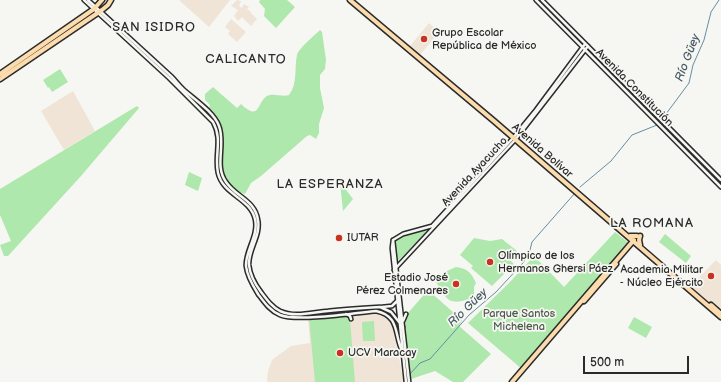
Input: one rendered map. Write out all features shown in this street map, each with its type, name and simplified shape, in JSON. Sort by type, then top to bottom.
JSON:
[{"type":"main road","points":[[0,79],[44,43],[97,10],[102,0]]},
{"type":"main road","points":[[0,74],[110,0]]},
{"type":"main road","name":"Avenida Bolívar","points":[[350,0],[515,138]]},
{"type":"main road","name":"Avenida Bolívar","points":[[353,0],[634,239],[639,246],[721,317]]},
{"type":"main road","points":[[25,58],[44,43]]},
{"type":"main road","points":[[512,382],[630,246],[639,246],[639,240],[634,239],[630,246],[515,382]]},
{"type":"main road","name":"Avenida Bolívar","points":[[639,246],[721,314]]},
{"type":"street","points":[[84,0],[171,76],[216,119],[222,138],[221,171],[223,178],[230,188],[249,202],[257,214],[259,221],[258,230],[249,260],[249,265],[254,281],[270,304],[281,312],[295,314],[392,306],[397,300]]},
{"type":"street","points":[[88,0],[213,122],[219,140],[218,167],[221,180],[230,192],[247,205],[255,218],[256,227],[246,266],[250,281],[261,298],[274,312],[290,317],[376,311],[383,312],[390,316],[394,321],[402,351]]},
{"type":"street","name":"Avenida Constitución","points":[[536,0],[721,188]]},
{"type":"street","name":"Avenida Constitución","points":[[542,0],[721,180]]},
{"type":"street","name":"Avenida Ayacucho","points":[[394,270],[515,138],[586,45]]},
{"type":"street","points":[[168,84],[171,82],[174,83]]},
{"type":"street","points":[[393,240],[403,234],[434,226]]},
{"type":"street","points":[[422,228],[427,230],[428,234]]},
{"type":"street","points":[[393,240],[397,266],[402,351],[406,382]]},
{"type":"street","points":[[393,240],[392,248],[397,300],[403,327],[409,382]]},
{"type":"street","points":[[380,307],[391,312],[401,321]]},
{"type":"street","points":[[355,317],[359,312]]},
{"type":"street","points":[[345,314],[350,316],[351,319]]},
{"type":"street","points":[[401,321],[406,314]]},
{"type":"shaded area","points":[[180,0],[230,0],[209,27]]},
{"type":"shaded area","points":[[237,0],[241,1],[239,6],[242,8],[244,4],[249,7],[247,9],[257,19],[251,26],[242,17],[238,21],[234,16],[238,10],[231,6]]},
{"type":"shaded area","points":[[231,19],[246,32],[237,42],[228,34],[230,31],[225,27]]},
{"type":"shaded area","name":"Grupo Escolar República de México","points":[[429,23],[439,32],[420,55],[410,46]]},
{"type":"shaded area","points":[[73,91],[95,131],[64,150],[41,111]]},
{"type":"shaded area","name":"Academia Militar - Núcleo Ejército","points":[[716,260],[721,265],[721,313],[690,287]]},
{"type":"shaded area","name":"UCV Maracay","points":[[376,312],[390,318],[392,323],[404,382],[267,382],[268,371],[272,360],[291,346],[310,343],[308,317]]},
{"type":"green space","points":[[260,0],[287,0],[295,7],[276,28],[264,16],[265,9],[259,2]]},
{"type":"green space","points":[[320,30],[322,32],[326,60],[325,69],[320,75],[320,88],[324,108],[319,124],[319,133],[316,139],[310,135],[307,136],[251,183],[245,194],[234,189],[223,175],[222,138],[220,128],[215,118],[202,103],[209,108],[210,105],[205,100],[205,94],[213,87],[237,108],[241,104],[252,111],[256,111],[263,100],[270,95],[289,95],[294,86],[298,52]]},
{"type":"green space","points":[[60,69],[68,82],[52,92],[43,80]]},
{"type":"green space","points":[[137,106],[139,108],[81,176],[8,256],[4,256],[0,245],[11,241],[0,215],[0,189]]},
{"type":"green space","points":[[189,172],[202,178],[198,191],[185,185]]},
{"type":"green space","points":[[340,182],[353,199],[343,211]]},
{"type":"green space","points":[[423,230],[426,231],[425,234],[397,262],[395,240],[397,238]]},
{"type":"green space","name":"Parque Santos Michelena","points":[[615,232],[630,244],[523,370],[468,323],[534,256],[564,287]]},
{"type":"green space","points":[[665,234],[691,256],[686,263],[659,242]]},
{"type":"green space","name":"Olímpico de los Hermanos Ghersi Páez","points":[[474,238],[490,241],[502,239],[517,251],[509,259],[514,264],[492,286],[471,268],[473,266],[460,255]]},
{"type":"green space","name":"Estadio José Pérez Colmenares","points":[[456,267],[466,270],[474,279],[476,283],[474,287],[474,299],[456,302],[451,301],[445,296],[436,282],[447,271]]},
{"type":"green space","points":[[428,290],[462,320],[459,326],[491,354],[463,382],[453,382],[435,371],[411,379],[402,320]]},
{"type":"green space","points":[[345,315],[350,320],[355,382],[315,382],[309,318]]},
{"type":"green space","points":[[634,317],[652,327],[646,338],[628,328]]},
{"type":"green space","points":[[374,321],[375,341],[363,341],[362,322]]},
{"type":"waterway","name":"Río Güey","points":[[663,118],[689,83],[693,65],[704,40],[711,12],[719,0]]},
{"type":"waterway","name":"Río Güey","points":[[580,187],[611,161],[632,135],[657,125]]},
{"type":"waterway","name":"Río Güey","points":[[410,374],[420,363],[430,359],[469,315],[496,292],[522,264],[529,254],[532,242],[575,193]]},
{"type":"place","name":"Grupo Escolar República de México","points":[[424,39]]},
{"type":"place","name":"IUTAR","points":[[339,238]]},
{"type":"place","name":"Olímpico de los Hermanos Ghersi Páez","points":[[490,262]]},
{"type":"place","name":"Academia Militar - Núcleo Ejército","points":[[711,276]]},
{"type":"place","name":"Estadio José Pérez Colmenares","points":[[456,284]]},
{"type":"place","name":"UCV Maracay","points":[[340,353]]},
{"type":"district","name":"SAN ISIDRO","points":[[154,28]]},
{"type":"district","name":"CALICANTO","points":[[246,60]]},
{"type":"district","name":"LA ESPERANZA","points":[[330,185]]},
{"type":"district","name":"LA ROMANA","points":[[652,224]]}]
